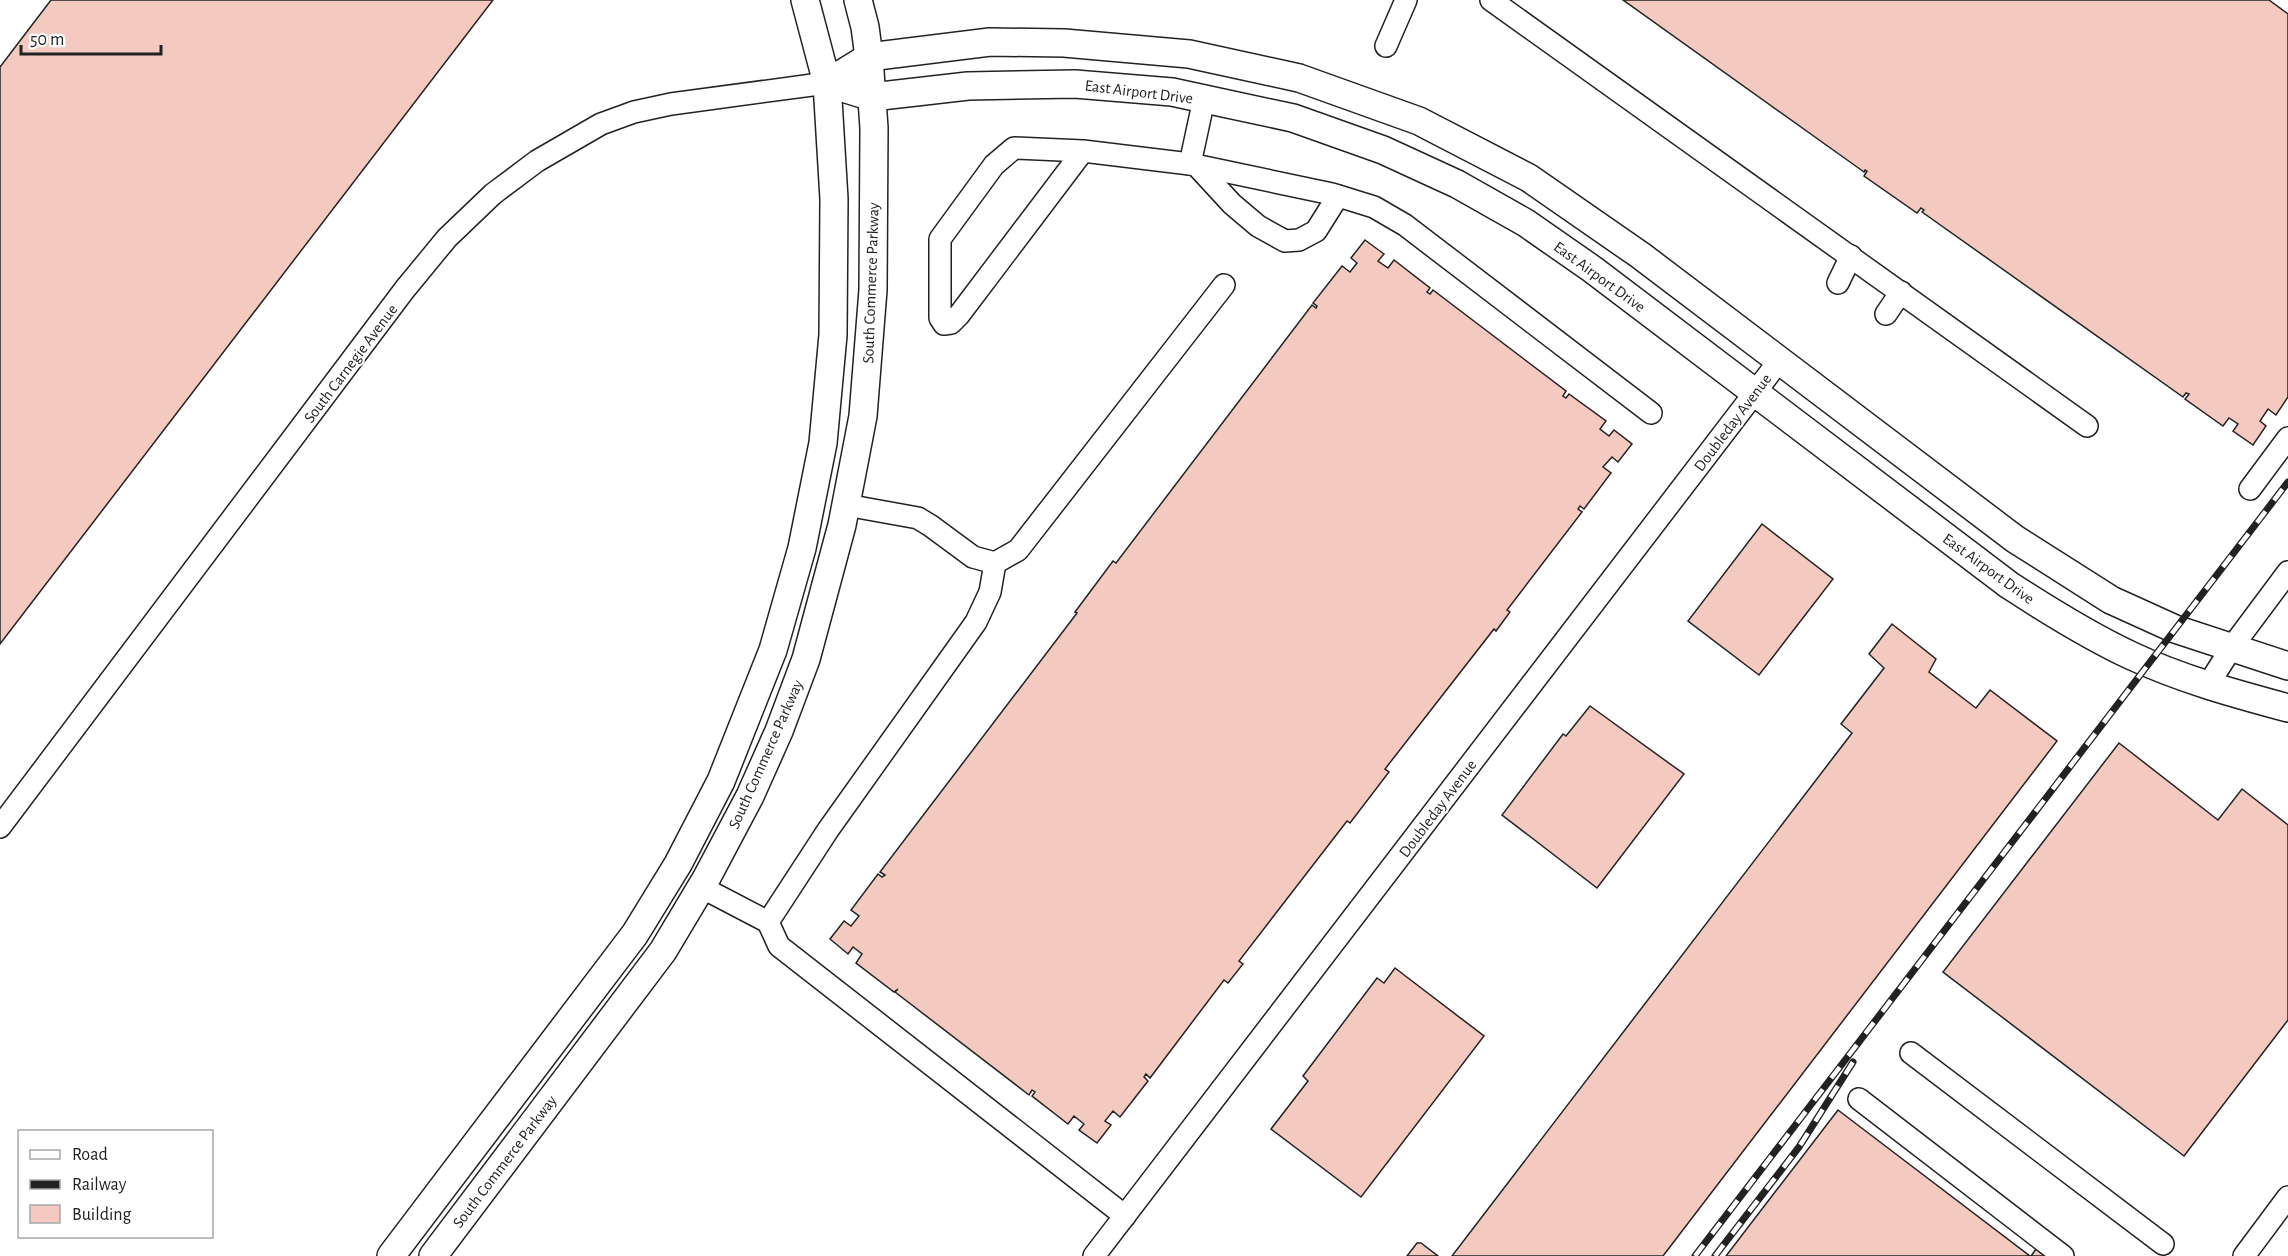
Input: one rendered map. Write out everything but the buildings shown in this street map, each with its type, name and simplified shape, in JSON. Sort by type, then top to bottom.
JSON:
[{"type":"main road","points":[[805,0],[827,83],[869,57],[990,42],[1064,43],[1189,54],[1299,78],[1419,121],[1529,178],[1640,255],[2015,539],[2063,570],[2128,608],[2175,629],[2288,666]]},
{"type":"main road","points":[[858,0],[869,57]]},
{"type":"main road","name":"South Commerce Parkway","points":[[433,1256],[663,951],[701,887],[750,796],[779,731],[806,659],[846,505],[863,416],[873,290],[874,128],[869,57]]},
{"type":"main road","name":"East Airport Drive","points":[[827,83],[872,97],[968,86],[1075,84],[1172,92],[1293,118],[1383,150],[1457,184],[1526,223],[1583,262],[2009,585],[2066,621],[2133,657],[2208,685],[2288,708]]},
{"type":"main road","name":"South Commerce Parkway","points":[[391,1256],[635,934],[678,864],[721,781],[773,650],[802,548],[823,443],[833,335],[834,199],[827,83]]},
{"type":"street","points":[[1386,46],[1406,0]]},
{"type":"street","points":[[1491,0],[2087,426]]},
{"type":"street","name":"South Carnegie Avenue","points":[[0,827],[405,289],[447,238],[493,194],[537,161],[564,145],[601,124],[634,112],[670,104],[827,83]]},
{"type":"street","points":[[1193,165],[1204,99]]},
{"type":"street","points":[[1083,151],[959,315],[951,323],[945,324],[940,318],[940,239],[994,165],[1014,148],[1083,151],[1193,165],[1338,196],[1374,207],[1405,225],[1651,413]]},
{"type":"street","points":[[1193,165],[1258,226],[1285,241],[1299,240],[1316,231],[1338,196]]},
{"type":"street","points":[[1838,283],[1851,256]]},
{"type":"street","points":[[846,505],[918,518],[973,557],[995,562],[1018,550],[1224,285]]},
{"type":"street","points":[[1886,314],[1901,292]]},
{"type":"street","name":"Doubleday Avenue","points":[[1094,1256],[1779,361]]},
{"type":"street","points":[[2250,489],[2288,438]]},
{"type":"street","points":[[768,922],[828,830],[976,622],[990,592],[995,562]]},
{"type":"street","points":[[2208,685],[2232,647],[2282,592],[2288,572]]},
{"type":"street","points":[[701,887],[768,922],[779,946],[1125,1216]]},
{"type":"street","points":[[1911,1053],[2163,1244]]},
{"type":"street","points":[[1859,1099],[2063,1256]]},
{"type":"street","points":[[2244,1256],[2288,1197]]},
{"type":"railway","points":[[1695,1256],[2288,482]]},
{"type":"railway","points":[[1715,1256],[1799,1147],[1853,1062]]}]
